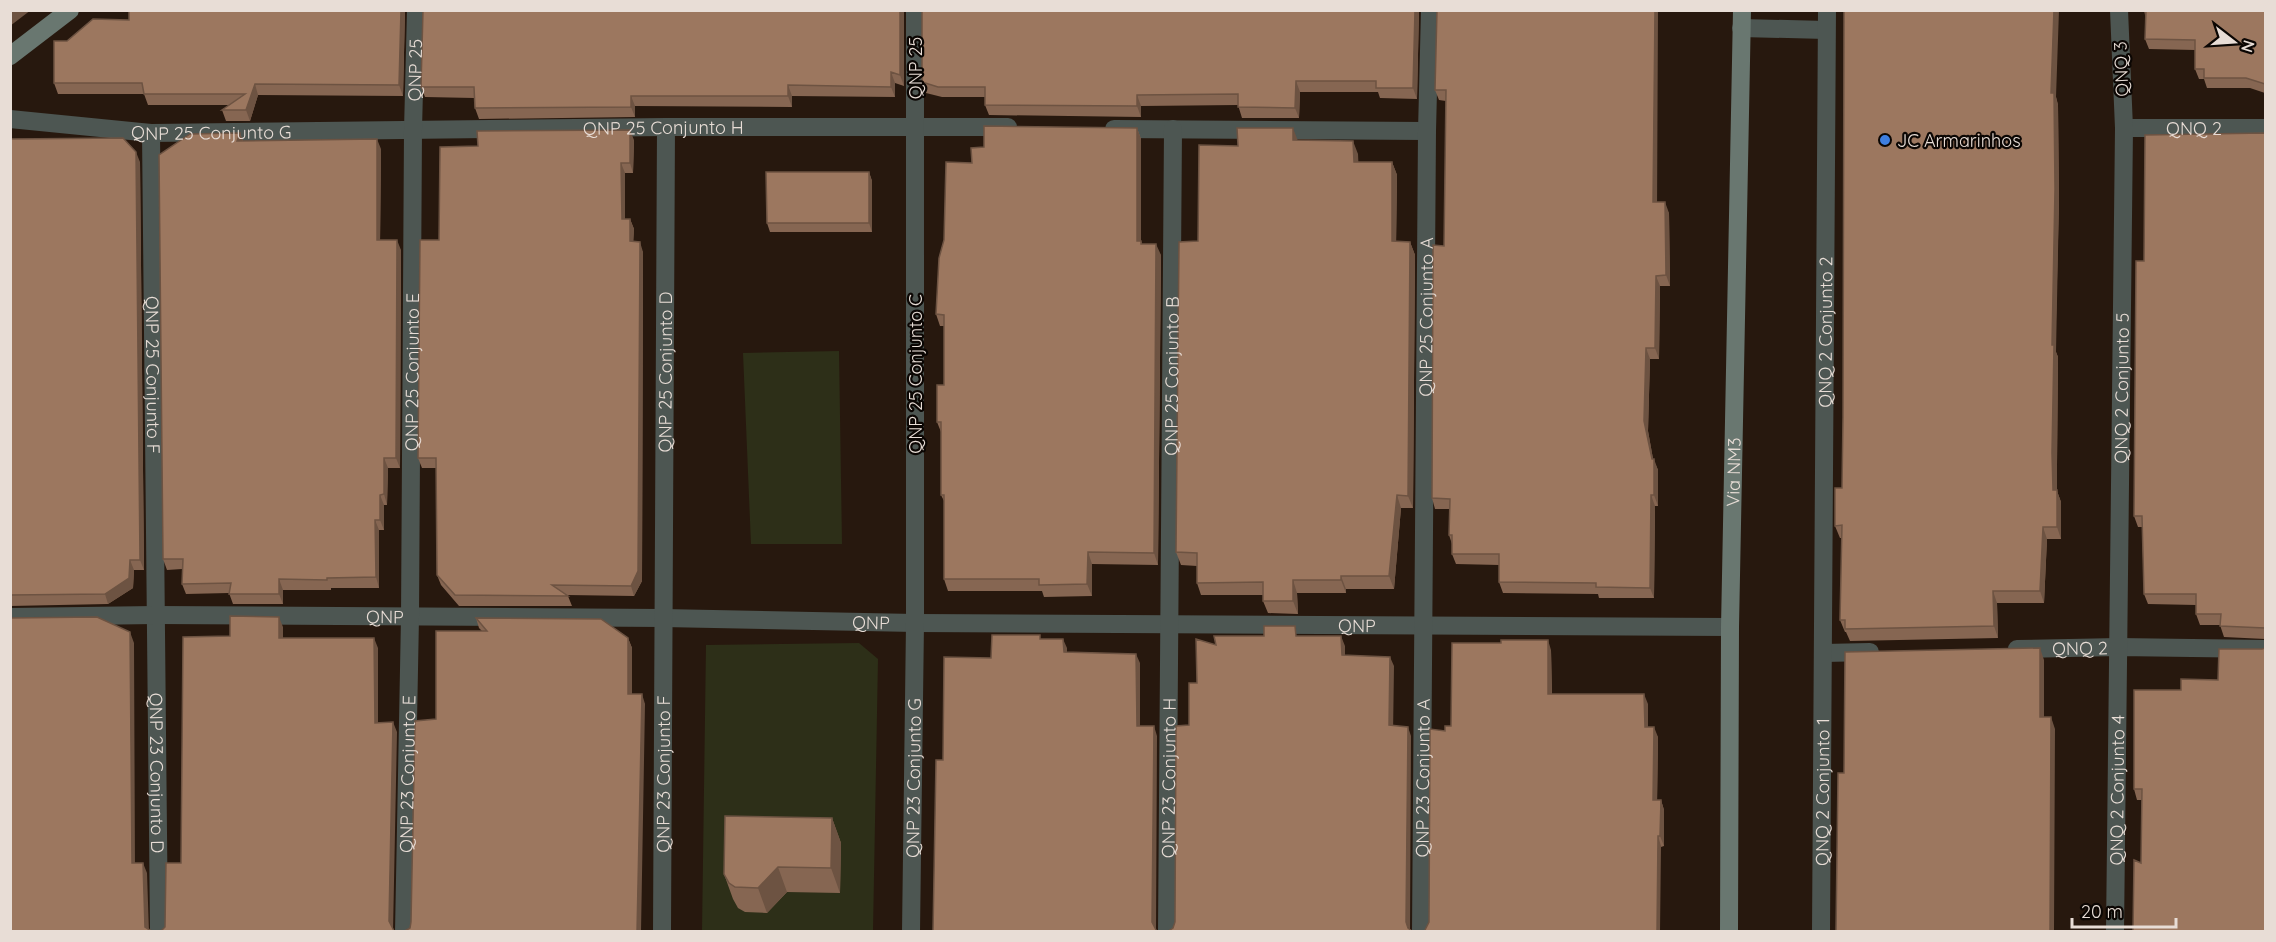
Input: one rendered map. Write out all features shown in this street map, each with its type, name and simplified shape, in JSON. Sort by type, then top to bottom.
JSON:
[{"type":"main road","points":[[10,56],[70,10]]},
{"type":"main road","name":"Via NM3","points":[[1729,932],[1730,627],[1742,19]]},
{"type":"street","name":"QNP 25","points":[[413,130],[416,10]]},
{"type":"street","name":"QNP 25","points":[[915,10],[915,126]]},
{"type":"street","name":"QNP 25 Conjunto A","points":[[1424,625],[1427,131],[1430,10]]},
{"type":"street","name":"QNQ 2 Conjunto 2","points":[[1824,653],[1827,10]]},
{"type":"street","name":"QNQ 3","points":[[2119,10],[2124,128]]},
{"type":"street","points":[[1742,19],[1826,30]]},
{"type":"street","name":"QNP 25 Conjunto G","points":[[10,119],[151,133],[413,130]]},
{"type":"street","name":"QNP 25 Conjunto C","points":[[915,126],[915,623]]},
{"type":"street","name":"QNP 25 Conjunto D","points":[[663,618],[666,127]]},
{"type":"street","name":"QNP 25 Conjunto H","points":[[413,130],[1021,127]]},
{"type":"street","points":[[1091,128],[1427,131]]},
{"type":"street","name":"QNQ 2","points":[[2124,128],[2265,128]]},
{"type":"street","name":"QNQ 2 Conjunto 5","points":[[2118,647],[2124,128]]},
{"type":"street","name":"QNP 25 Conjunto B","points":[[1168,623],[1173,129]]},
{"type":"street","name":"QNP 25 Conjunto E","points":[[410,617],[413,130]]},
{"type":"street","name":"QNP 25 Conjunto F","points":[[151,133],[155,615]]},
{"type":"street","name":"QNP","points":[[10,617],[155,615],[663,618],[915,623],[1730,627]]},
{"type":"street","name":"QNP 23 Conjunto D","points":[[155,615],[159,932]]},
{"type":"street","name":"QNP 23 Conjunto E","points":[[404,932],[410,617]]},
{"type":"street","name":"QNP 23 Conjunto F","points":[[662,932],[663,618]]},
{"type":"street","name":"QNP 23 Conjunto G","points":[[911,932],[915,623]]},
{"type":"street","name":"QNP 23 Conjunto H","points":[[1167,932],[1168,623]]},
{"type":"street","name":"QNP 23 Conjunto A","points":[[1421,932],[1424,625]]},
{"type":"street","name":"QNQ 2","points":[[2000,649],[2118,647],[2265,649]]},
{"type":"street","name":"QNQ 2 Conjunto 4","points":[[2115,932],[2118,647]]},
{"type":"street","points":[[1824,653],[1882,652]]},
{"type":"street","name":"QNQ 2 Conjunto 1","points":[[1821,932],[1824,653]]},
{"type":"green space","points":[[839,351],[842,544],[751,544],[743,353]]},
{"type":"green space","points":[[859,643],[878,659],[873,931],[702,932],[706,645]]},
{"type":"building","points":[[129,10],[401,10],[399,85],[255,84],[246,110],[222,110],[245,94],[144,94],[142,83],[54,83],[54,41],[67,41],[93,19],[129,20]]},
{"type":"building","points":[[423,10],[900,10],[900,75],[891,72],[891,87],[788,85],[788,96],[631,96],[631,107],[475,108],[474,87],[421,87]]},
{"type":"building","points":[[922,10],[1415,10],[1413,88],[1376,88],[1376,81],[1296,81],[1295,108],[1238,107],[1238,94],[1137,95],[1137,106],[985,105],[985,87],[938,87],[922,82]]},
{"type":"building","points":[[1437,10],[1655,10],[1653,202],[1665,202],[1666,275],[1656,276],[1655,348],[1646,348],[1644,421],[1652,459],[1654,459],[1654,495],[1651,495],[1650,588],[1596,587],[1596,583],[1499,582],[1499,554],[1452,554],[1452,535],[1449,535],[1450,499],[1432,498],[1433,245],[1444,246],[1446,90],[1435,90]]},
{"type":"building","points":[[1844,10],[2054,10],[2051,93],[2054,93],[2055,189],[2052,453],[2053,490],[2057,490],[2057,527],[2043,527],[2040,591],[1993,591],[1994,626],[1845,629],[1845,620],[1840,620],[1842,525],[1835,526],[1835,488],[1842,488]]},
{"type":"building","points":[[2146,10],[2265,10],[2265,84],[2246,78],[2204,78],[2204,69],[2195,69],[2195,40],[2145,39]]},
{"type":"building","points":[[984,126],[1137,128],[1137,241],[1141,241],[1141,244],[1156,244],[1154,553],[1088,552],[1087,584],[1039,585],[1039,579],[944,579],[944,495],[941,495],[941,422],[937,422],[937,385],[944,385],[944,315],[936,314],[939,258],[944,240],[946,162],[972,163],[971,148],[984,147]]},
{"type":"building","points":[[1237,128],[1293,128],[1293,140],[1353,141],[1354,162],[1392,162],[1392,241],[1410,242],[1408,496],[1397,495],[1389,576],[1341,576],[1341,580],[1293,580],[1293,601],[1263,601],[1263,582],[1197,583],[1197,553],[1176,552],[1179,242],[1198,241],[1199,145],[1238,146]]},
{"type":"building","points":[[630,130],[630,163],[621,163],[622,219],[630,219],[630,241],[640,242],[638,571],[631,586],[552,585],[568,596],[455,595],[437,575],[436,458],[418,458],[420,240],[439,240],[440,147],[478,146],[477,131]]},
{"type":"building","points":[[240,133],[237,141],[377,139],[377,240],[397,240],[396,458],[384,458],[384,494],[380,495],[380,520],[375,520],[376,577],[327,578],[327,580],[279,579],[279,594],[229,594],[231,583],[182,584],[183,559],[163,559],[159,155],[190,134]]},
{"type":"building","points":[[2265,133],[2265,628],[2220,626],[2221,614],[2196,614],[2196,594],[2144,594],[2142,516],[2134,516],[2136,261],[2144,261],[2145,135]]},
{"type":"building","points":[[123,138],[136,152],[140,560],[130,560],[129,578],[105,594],[10,595],[10,139]]},
{"type":"building","points":[[766,172],[869,172],[869,223],[767,223]]},
{"type":"building","points":[[230,616],[279,617],[279,638],[374,638],[375,723],[393,722],[389,921],[396,932],[160,932],[165,927],[166,863],[181,863],[183,637],[230,636]]},
{"type":"building","points":[[97,617],[130,632],[132,863],[143,863],[145,927],[153,932],[10,932],[10,618]]},
{"type":"building","points":[[476,618],[601,619],[628,638],[628,694],[642,694],[637,932],[403,932],[410,928],[411,922],[415,721],[436,719],[436,631],[487,631]]},
{"type":"building","points":[[1264,626],[1295,626],[1296,636],[1341,636],[1342,655],[1390,657],[1389,725],[1408,727],[1406,922],[1408,928],[1413,932],[1167,932],[1173,928],[1175,922],[1176,726],[1189,725],[1189,683],[1197,683],[1196,639],[1216,645],[1214,636],[1264,636]]},
{"type":"building","points":[[992,635],[1040,635],[1040,639],[1063,639],[1064,652],[1136,654],[1137,726],[1154,726],[1152,922],[1157,932],[933,932],[936,760],[943,760],[944,657],[991,658]]},
{"type":"building","points":[[1501,640],[1548,640],[1548,694],[1644,694],[1645,727],[1654,727],[1653,800],[1661,800],[1660,836],[1658,836],[1657,932],[1424,932],[1429,922],[1430,729],[1445,731],[1445,726],[1451,726],[1452,643],[1501,643]]},
{"type":"building","points":[[2040,648],[2040,717],[2051,717],[2050,932],[1836,932],[1838,773],[1844,773],[1845,652]]},
{"type":"building","points":[[2265,648],[2265,932],[2133,932],[2134,860],[2141,863],[2142,789],[2134,789],[2134,690],[2181,690],[2181,679],[2218,680],[2219,649]]},
{"type":"building","points":[[725,816],[832,818],[831,868],[778,867],[758,888],[735,887],[729,883],[724,874]]},
{"type":"place","name":"JC Armarinhos","points":[[1885,140]]}]
